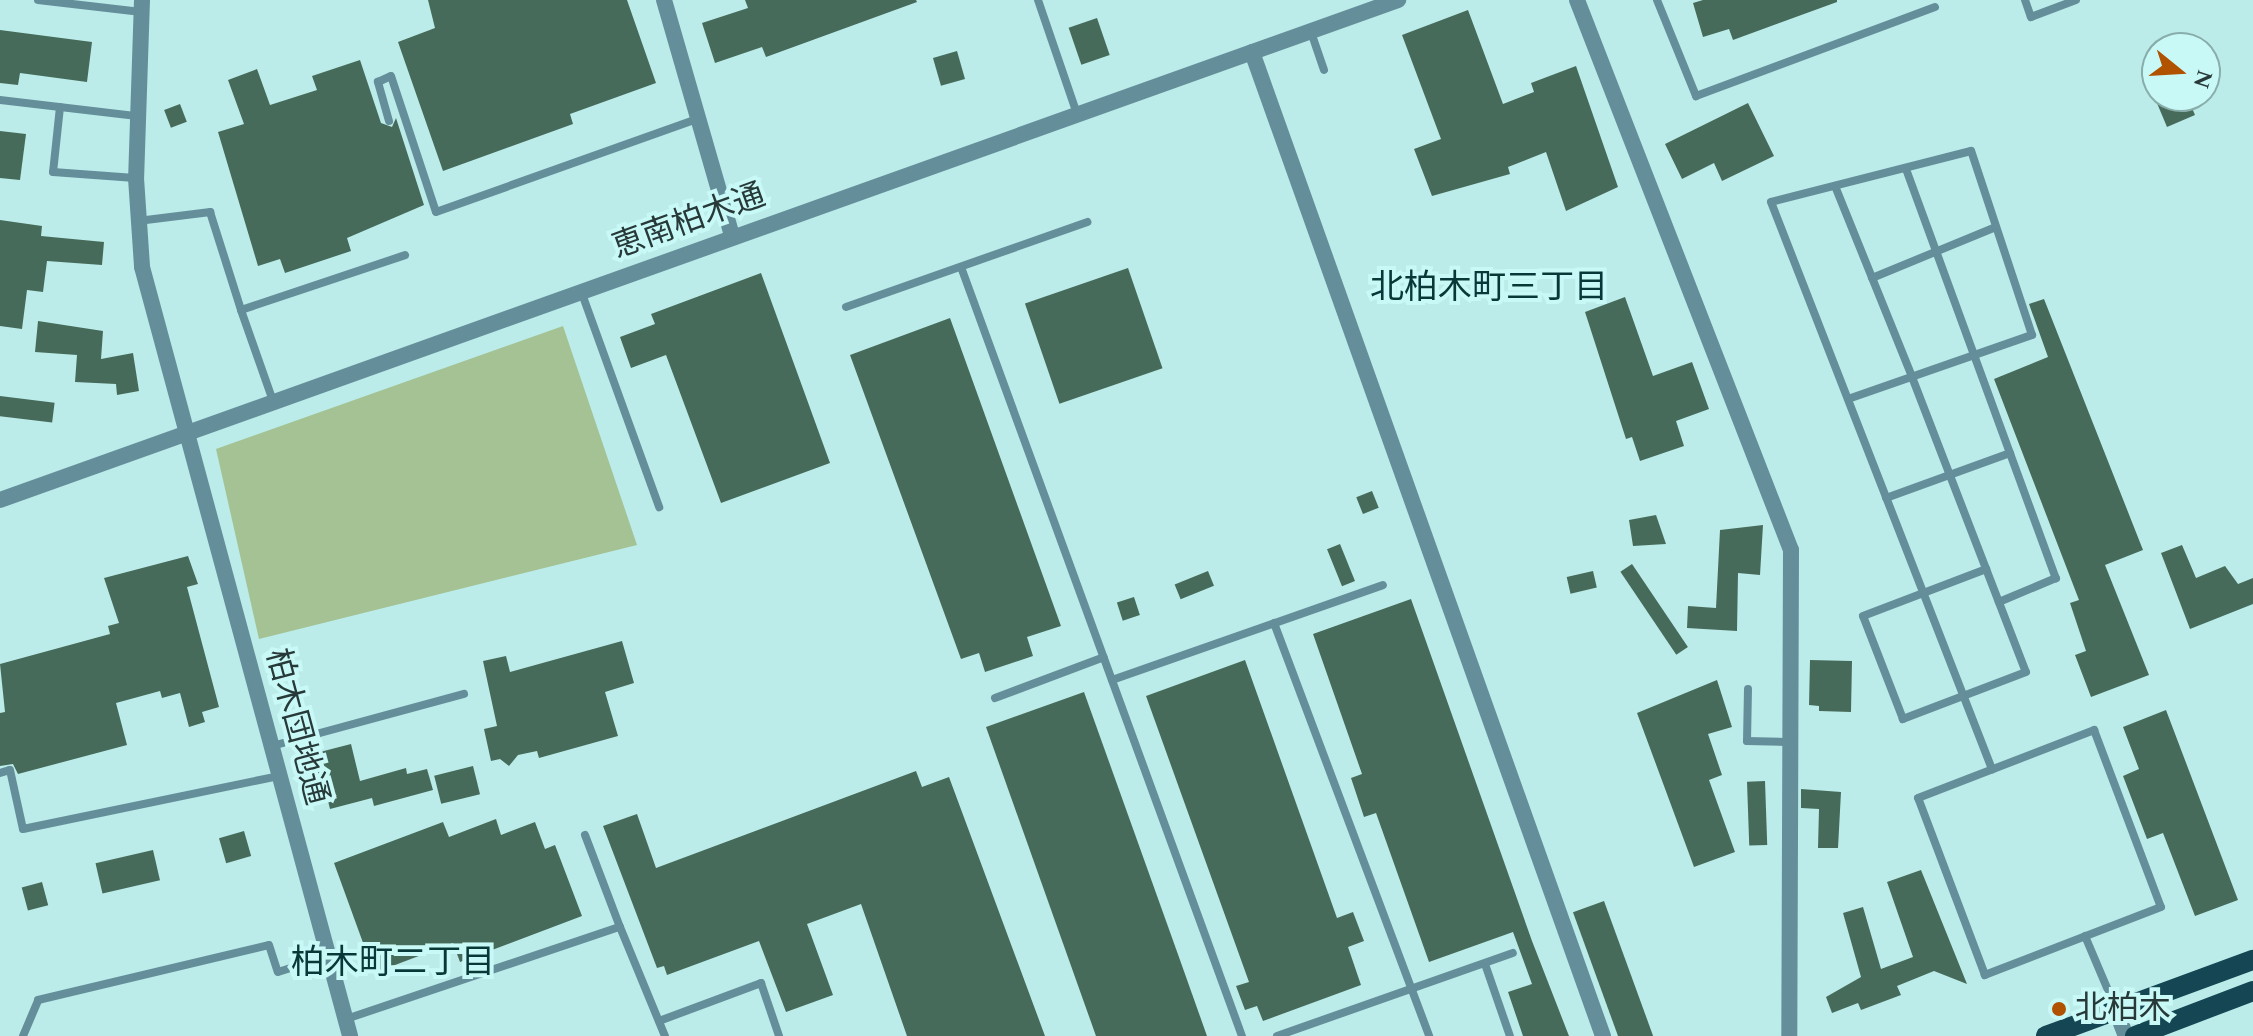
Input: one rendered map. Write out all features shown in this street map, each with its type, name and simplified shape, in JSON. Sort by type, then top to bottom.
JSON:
[{"type":"main road","points":[[2046,1036],[2117,1013],[2253,960]]},
{"type":"main road","points":[[2135,1036],[2253,991]]},
{"type":"street","points":[[664,0],[732,236]]},
{"type":"street","name":"恵南柏木通","points":[[0,500],[1398,0]]},
{"type":"street","points":[[1577,0],[1791,550],[1789,1036]]},
{"type":"street","name":"柏木団地通","points":[[142,6],[136,178],[142,267],[190,431],[350,1036]]},
{"type":"street","points":[[1252,52],[1603,1036]]},
{"type":"street","points":[[2117,1013],[2126,1036]]},
{"type":"lane","points":[[38,0],[142,6]]},
{"type":"lane","points":[[1038,0],[1077,114]]},
{"type":"lane","points":[[1657,0],[1696,96],[1935,7]]},
{"type":"lane","points":[[2025,0],[2031,17],[2076,0]]},
{"type":"lane","points":[[1311,32],[1324,70]]},
{"type":"lane","points":[[389,121],[378,82],[391,76],[436,212],[697,119]]},
{"type":"lane","points":[[0,100],[138,116]]},
{"type":"lane","points":[[60,107],[53,172],[136,178]]},
{"type":"lane","points":[[1848,399],[2032,335],[1971,151],[1771,202],[1992,769]]},
{"type":"lane","points":[[1906,169],[2056,578],[1999,602]]},
{"type":"lane","points":[[1835,186],[1912,377],[2026,672],[1903,719],[1863,616],[1986,569]]},
{"type":"lane","points":[[137,221],[210,212],[273,401]]},
{"type":"lane","points":[[846,307],[1088,222]]},
{"type":"lane","points":[[1872,278],[1996,227]]},
{"type":"lane","points":[[241,310],[405,255]]},
{"type":"lane","points":[[961,267],[1242,1036]]},
{"type":"lane","points":[[581,290],[659,507]]},
{"type":"lane","points":[[1886,498],[2010,453]]},
{"type":"lane","points":[[1112,680],[1383,585]]},
{"type":"lane","points":[[1274,623],[1429,1036]]},
{"type":"lane","points":[[995,698],[1104,657]]},
{"type":"lane","points":[[1748,689],[1747,741],[1789,742]]},
{"type":"lane","points":[[271,746],[464,694]]},
{"type":"lane","points":[[2094,730],[2161,907],[2085,936],[1985,975],[1918,798],[2094,730]]},
{"type":"lane","points":[[0,773],[10,770],[23,829],[279,776]]},
{"type":"lane","points":[[585,835],[665,1036]]},
{"type":"lane","points":[[346,1019],[620,927]]},
{"type":"lane","points":[[2085,936],[2117,1013]]},
{"type":"lane","points":[[23,1036],[38,1000],[269,945],[278,972],[328,956]]},
{"type":"lane","points":[[1277,1036],[1413,992],[1513,953]]},
{"type":"lane","points":[[1485,964],[1510,1036]]},
{"type":"lane","points":[[659,1021],[761,983],[779,1036]]},
{"type":"green space","points":[[563,326],[637,545],[259,639],[216,449]]},
{"type":"building","points":[[428,0],[627,0],[656,83],[570,114],[573,124],[443,171],[398,42],[435,28]]},
{"type":"building","points":[[745,0],[917,2],[766,57],[762,47],[715,63],[702,23],[748,8]]},
{"type":"building","points":[[1703,0],[1837,2],[1733,40],[1729,29],[1703,37],[1693,3]]},
{"type":"building","points":[[1468,10],[1503,104],[1534,92],[1531,83],[1576,66],[1618,187],[1566,211],[1546,152],[1508,167],[1510,174],[1432,196],[1414,149],[1441,139],[1402,35]]},
{"type":"building","points":[[1097,18],[1110,55],[1081,65],[1069,28]]},
{"type":"building","points":[[0,30],[92,42],[87,82],[20,73],[18,85],[0,83]]},
{"type":"building","points":[[957,51],[965,79],[941,86],[933,58]]},
{"type":"building","points":[[360,60],[381,123],[392,127],[396,118],[424,205],[347,238],[351,251],[285,273],[280,259],[258,266],[218,132],[244,124],[228,80],[257,69],[270,105],[317,90],[312,76]]},
{"type":"building","points":[[1748,103],[1774,156],[1722,181],[1714,163],[1682,179],[1665,144]]},
{"type":"building","points":[[180,104],[187,122],[171,128],[164,110]]},
{"type":"building","points":[[2161,112],[2194,112],[2195,115],[2167,127]]},
{"type":"building","points":[[0,131],[26,134],[20,180],[0,178]]},
{"type":"building","points":[[0,220],[42,226],[41,236],[104,242],[102,265],[47,261],[43,292],[27,290],[22,329],[0,326]]},
{"type":"building","points":[[1128,268],[1163,368],[1059,404],[1025,303]]},
{"type":"building","points":[[761,273],[830,463],[721,503],[666,355],[631,368],[620,337],[655,324],[651,314]]},
{"type":"building","points":[[1625,297],[1653,376],[1692,362],[1709,409],[1676,421],[1684,446],[1640,461],[1632,437],[1626,439],[1585,312]]},
{"type":"building","points":[[2044,299],[2143,550],[2105,565],[2149,675],[2091,697],[2075,655],[2086,651],[2070,603],[2079,600],[1994,379],[2048,357],[2029,304]]},
{"type":"building","points":[[950,318],[1061,626],[1027,637],[1033,656],[985,672],[979,653],[961,659],[850,355]]},
{"type":"building","points":[[38,321],[103,331],[101,359],[133,353],[139,391],[117,395],[116,384],[75,382],[77,355],[35,352]]},
{"type":"building","points":[[0,396],[55,403],[52,423],[0,416]]},
{"type":"building","points":[[1372,491],[1379,508],[1363,514],[1356,497]]},
{"type":"building","points":[[1656,515],[1666,544],[1633,546],[1629,520]]},
{"type":"building","points":[[1763,525],[1760,575],[1738,573],[1737,631],[1687,628],[1688,606],[1716,608],[1720,530]]},
{"type":"building","points":[[1340,544],[1355,581],[1342,586],[1327,549]]},
{"type":"building","points":[[2182,545],[2196,578],[2225,566],[2238,584],[2253,578],[2253,604],[2190,629],[2161,553]]},
{"type":"building","points":[[188,556],[198,584],[187,587],[219,707],[202,712],[205,722],[189,727],[180,693],[162,698],[160,691],[116,703],[127,745],[18,774],[13,764],[0,766],[0,713],[5,712],[0,664],[110,634],[108,626],[119,623],[104,578]]},
{"type":"building","points":[[1632,564],[1688,647],[1676,655],[1620,572]]},
{"type":"building","points":[[1208,571],[1214,586],[1181,599],[1175,584]]},
{"type":"building","points":[[1593,571],[1597,588],[1571,594],[1567,577]]},
{"type":"building","points":[[1134,597],[1140,615],[1123,621],[1117,603]]},
{"type":"building","points":[[1411,599],[1532,941],[1569,1036],[1523,1036],[1508,992],[1532,984],[1513,932],[1429,962],[1376,813],[1364,817],[1351,778],[1362,774],[1313,634]]},
{"type":"building","points":[[622,641],[634,683],[605,692],[618,736],[539,758],[537,751],[518,755],[509,766],[500,759],[491,761],[484,729],[497,726],[483,661],[506,656],[510,672]]},
{"type":"building","points":[[1245,660],[1337,918],[1353,912],[1364,941],[1348,947],[1361,985],[1263,1021],[1257,1006],[1245,1010],[1236,986],[1249,982],[1146,696]]},
{"type":"building","points":[[1810,660],[1852,661],[1851,712],[1819,711],[1819,706],[1809,705]]},
{"type":"building","points":[[1717,680],[1732,727],[1708,734],[1722,775],[1709,780],[1735,852],[1694,867],[1637,713]]},
{"type":"building","points":[[1084,692],[1207,1036],[1096,1036],[986,727]]},
{"type":"building","points":[[2166,710],[2238,900],[2195,916],[2163,833],[2147,839],[2123,776],[2139,769],[2123,727]]},
{"type":"building","points":[[351,744],[360,781],[406,768],[407,774],[427,769],[433,790],[374,806],[372,798],[330,809],[328,801],[320,803],[312,770],[320,768],[316,753]]},
{"type":"building","points":[[473,766],[480,794],[441,804],[434,776]]},
{"type":"building","points":[[916,771],[922,787],[949,777],[1045,1036],[907,1036],[861,904],[807,924],[833,995],[786,1012],[759,941],[667,975],[664,966],[657,968],[603,826],[637,814],[656,868]]},
{"type":"building","points":[[1765,781],[1767,845],[1749,846],[1747,782]]},
{"type":"building","points":[[1801,789],[1841,792],[1838,848],[1818,848],[1819,809],[1801,808]]},
{"type":"building","points":[[496,819],[501,835],[535,822],[545,849],[555,845],[582,916],[460,962],[453,943],[374,973],[334,863],[443,822],[449,837]]},
{"type":"building","points":[[244,831],[251,856],[226,863],[219,838]]},
{"type":"building","points":[[153,850],[160,880],[102,893],[96,863]]},
{"type":"building","points":[[1921,870],[1967,984],[1934,971],[1897,986],[1901,995],[1861,1010],[1858,1003],[1832,1013],[1826,997],[1861,977],[1843,913],[1863,907],[1881,969],[1913,957],[1887,882]]},
{"type":"building","points":[[42,882],[48,905],[28,911],[22,887]]},
{"type":"building","points":[[1604,901],[1653,1036],[1618,1036],[1573,912]]},
{"type":"place","name":"北柏木","points":[[2059,1009]]},
{"type":"district","name":"北柏木町三丁目","points":[[1489,289]]},
{"type":"district","name":"柏木町二丁目","points":[[393,964]]}]
